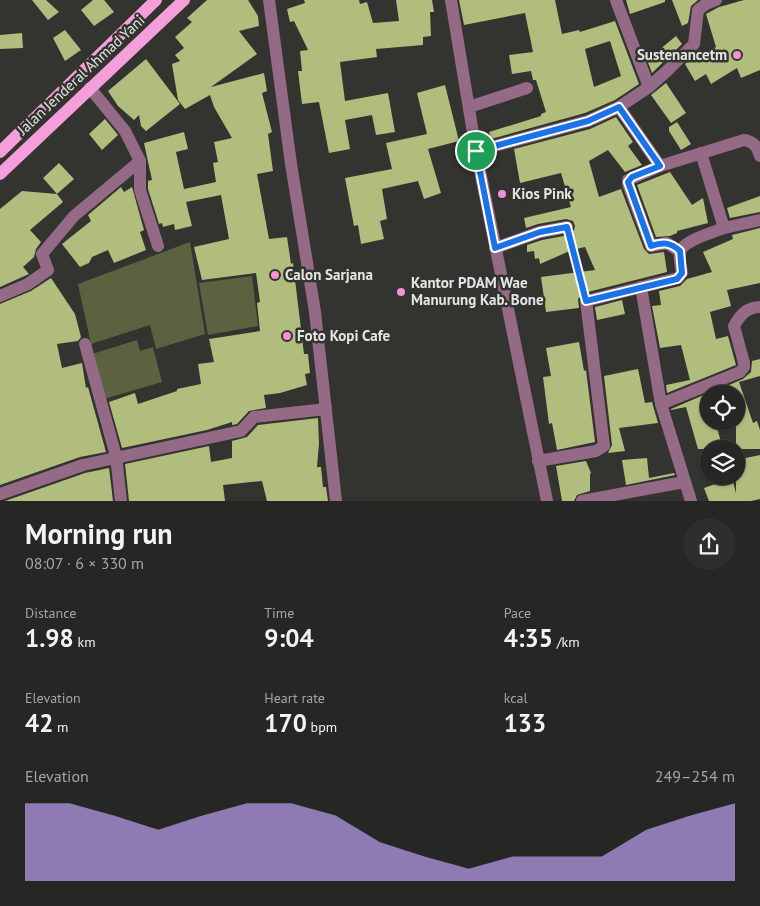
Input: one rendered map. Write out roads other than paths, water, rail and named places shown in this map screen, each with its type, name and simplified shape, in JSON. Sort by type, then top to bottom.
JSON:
[{"type":"main road","points":[[0,152],[156,0]]},
{"type":"main road","name":"Jalan Jenderal Ahmad Yani","points":[[0,174],[184,0]]},
{"type":"street","points":[[269,0],[291,164],[315,312],[336,501]]},
{"type":"street","points":[[451,0],[476,151],[547,501]]},
{"type":"street","points":[[616,0],[649,87]]},
{"type":"street","points":[[476,151],[588,121],[619,107],[649,87],[694,44],[698,10],[716,0]]},
{"type":"street","points":[[90,88],[125,131],[140,161],[140,190],[158,246]]},
{"type":"street","points":[[469,107],[526,88]]},
{"type":"street","points":[[619,107],[660,166]]},
{"type":"street","points":[[680,251],[667,243],[651,246],[628,184],[630,178],[660,166],[744,140],[752,142],[758,147],[760,156]]},
{"type":"street","points":[[701,153],[724,228]]},
{"type":"street","points":[[0,296],[28,284],[48,270],[42,254],[74,216],[140,161]]},
{"type":"street","points":[[538,461],[596,451],[604,446],[586,301],[677,279],[682,275],[680,251],[682,247],[691,241],[724,228],[760,220]]},
{"type":"street","points":[[495,248],[540,232],[567,227]]},
{"type":"street","points":[[641,287],[661,404],[691,501]]},
{"type":"street","points":[[661,404],[740,372],[744,367],[744,363],[734,326],[746,311],[753,307],[760,307]]},
{"type":"street","points":[[85,344],[116,456],[121,501]]},
{"type":"street","points":[[0,494],[83,465],[116,456],[241,431],[254,417],[326,409]]},
{"type":"street","points":[[582,501],[684,482]]},
{"type":"place","name":"Sustenancetm","points":[[737,55]]},
{"type":"place","name":"Kios Pink","points":[[502,194]]},
{"type":"place","name":"Calon Sarjana","points":[[275,275]]},
{"type":"place","name":"Kantor PDAM Wae Manurung Kab. Bone","points":[[401,292]]},
{"type":"place","name":"Foto Kopi Cafe","points":[[287,336]]}]
